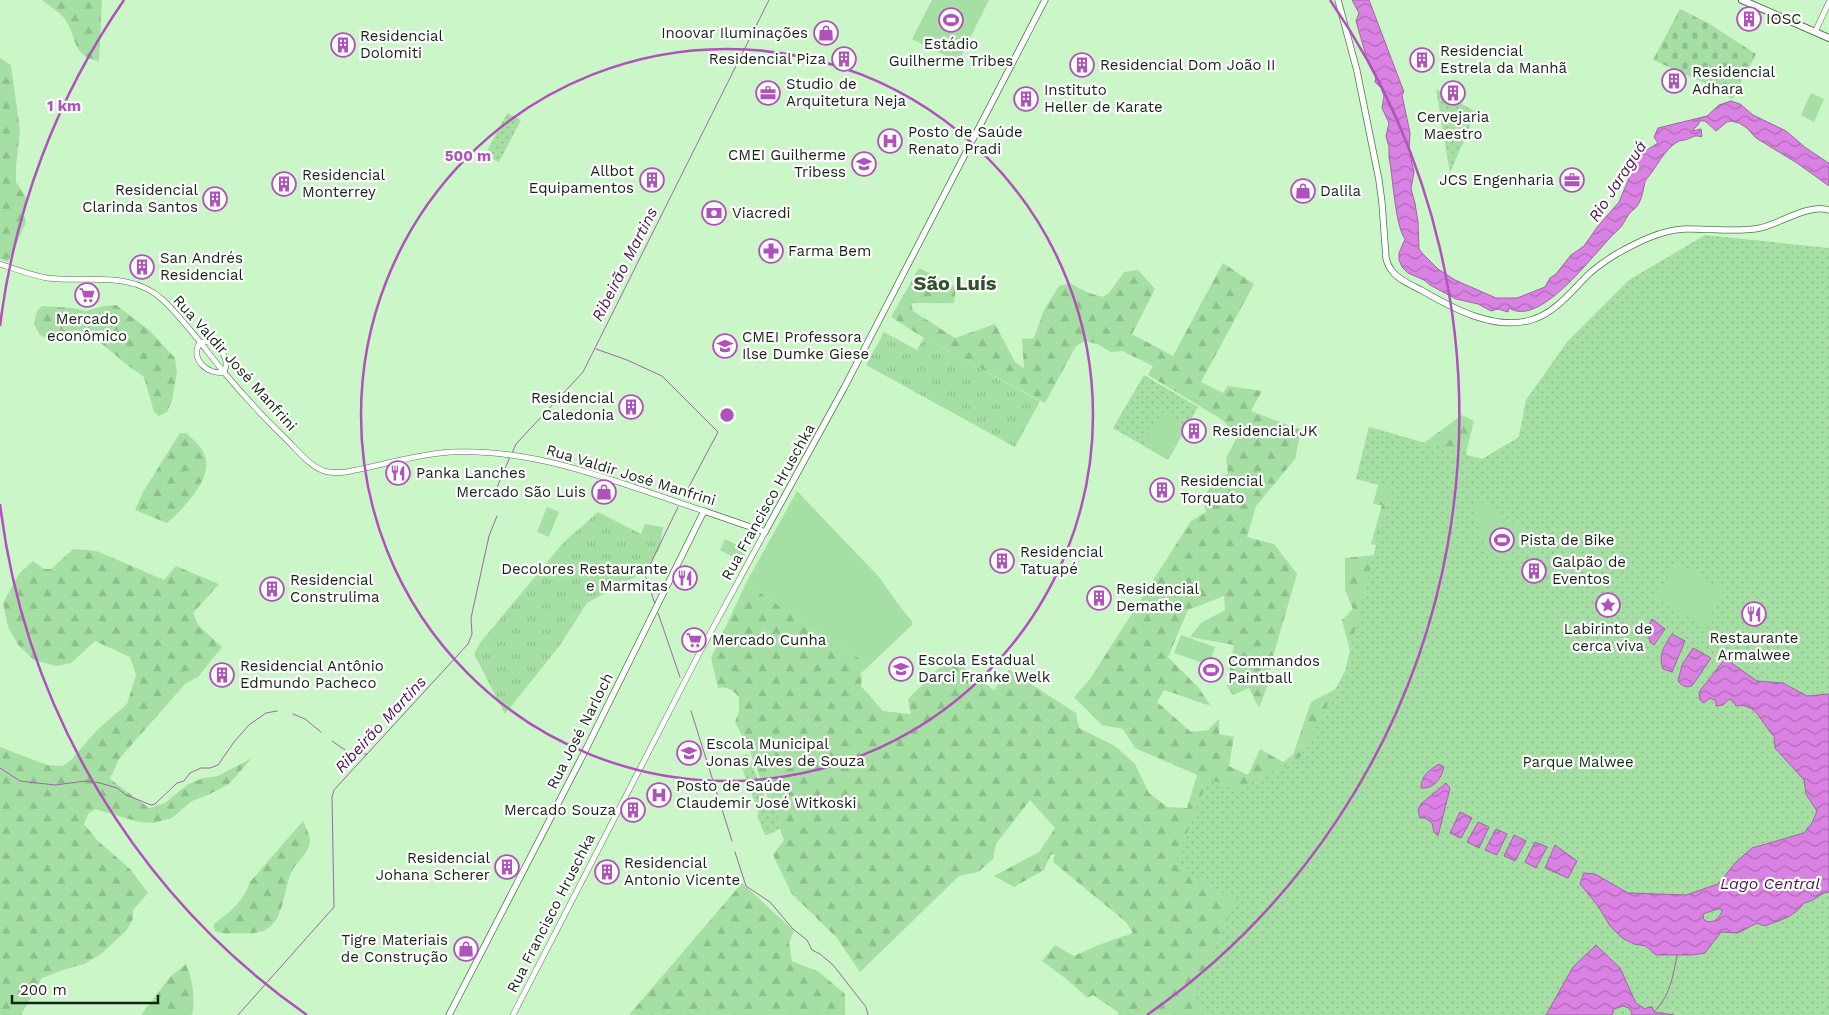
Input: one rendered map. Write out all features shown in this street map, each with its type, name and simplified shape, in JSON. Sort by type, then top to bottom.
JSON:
[{"type":"main road","name":"Rua Francisco Hruschka","points":[[765,532],[844,388],[1045,0]]},
{"type":"main road","points":[[1338,0],[1358,71],[1379,180],[1388,264],[1400,278],[1462,312],[1499,321],[1520,322],[1532,320],[1552,310],[1591,272],[1608,260],[1643,241],[1667,231],[1684,229],[1747,230],[1762,228],[1817,209],[1829,210]]},
{"type":"main road","points":[[1742,0],[1829,38]]},
{"type":"main road","name":"Rua Valdir José Manfrini","points":[[704,510],[765,532]]},
{"type":"main road","name":"Rua José Narloch","points":[[449,1015],[588,746],[704,510]]},
{"type":"street","points":[[1815,32],[1829,2]]},
{"type":"street","name":"Rua Valdir José Manfrini","points":[[0,264],[48,278],[106,279],[138,284],[148,289],[163,300],[272,425],[304,457],[322,470],[333,473],[346,472],[450,452],[516,456],[540,459],[567,466],[704,510]]},
{"type":"street","points":[[210,342],[221,350],[226,361],[224,372],[212,372],[200,362],[196,352],[200,343],[210,342]]},
{"type":"street","name":"Rua Francisco Hruschka","points":[[513,1015],[700,652],[765,532]]},
{"type":"green space","points":[[42,0],[102,0],[99,61],[90,59],[80,51],[64,18]]},
{"type":"green space","name":"Estádio Guilherme Tribes","points":[[932,0],[989,0],[958,62],[912,39]]},
{"type":"green space","points":[[1680,9],[1708,23],[1756,54],[1732,99],[1709,85],[1653,60]]},
{"type":"green space","points":[[0,58],[11,65],[20,130],[16,182],[27,199],[23,212],[26,221],[25,225],[8,262],[0,259]]},
{"type":"green space","points":[[1436,89],[1476,112],[1450,173]]},
{"type":"green space","points":[[1811,93],[1824,99],[1814,122],[1801,115]]},
{"type":"green space","points":[[507,113],[521,120],[499,162],[485,155]]},
{"type":"green space","points":[[1452,113],[1463,115],[1460,135],[1449,134]]},
{"type":"green space","name":"Parque Malwee","points":[[1705,235],[1829,248],[1829,1015],[1215,1015],[1193,997],[1236,901],[1175,864],[1208,779],[1238,789],[1299,759],[1345,671],[1390,488],[1356,479],[1369,427],[1482,459],[1519,437],[1526,400],[1567,342],[1629,280]]},
{"type":"green space","points":[[1223,263],[1254,284],[1201,382],[1223,393],[1228,386],[1262,391],[1251,411],[1301,430],[1295,459],[1256,506],[1247,537],[1274,544],[1297,574],[1272,660],[1267,687],[1259,708],[1249,688],[1233,695],[1227,686],[1234,645],[1190,637],[1201,623],[1225,610],[1224,596],[1188,610],[1168,657],[1198,687],[1211,706],[1164,690],[1157,702],[1191,732],[1208,730],[1219,719],[1219,734],[1234,737],[1229,766],[1248,775],[1260,749],[1283,762],[1293,755],[1311,702],[1357,678],[1342,620],[1353,609],[1345,590],[1345,558],[1387,554],[1388,548],[1371,544],[1382,505],[1373,504],[1380,478],[1369,427],[1424,443],[1462,415],[1474,421],[1462,470],[1481,470],[1519,437],[1526,400],[1542,1015],[1118,1015],[1118,1012],[1093,995],[1088,998],[1042,961],[1055,945],[1074,956],[1098,945],[1133,933],[1126,922],[1053,862],[1055,855],[1051,854],[1044,870],[1014,887],[994,876],[1039,852],[1055,828],[1030,800],[996,844],[993,859],[978,872],[959,876],[860,972],[837,938],[792,894],[773,855],[784,840],[751,754],[735,722],[739,711],[739,697],[730,689],[718,688],[711,658],[746,583],[870,665],[860,674],[862,676],[861,686],[883,711],[911,714],[908,699],[950,657],[994,690],[1009,670],[1076,713],[1079,728],[1115,746],[1135,764],[1149,793],[1167,807],[1187,808],[1197,775],[1135,748],[1123,729],[1102,725],[1074,697],[1090,679],[1191,521],[1206,512],[1203,500],[1214,479],[1228,474],[1226,458],[1238,436],[1221,419],[1148,375],[1153,366],[1122,351],[1111,352],[1097,344],[1085,341],[1076,346],[1045,403],[924,338],[891,317],[919,268],[956,287],[954,303],[911,303],[913,311],[955,338],[995,324],[1015,362],[1024,368],[1022,339],[1034,338],[1044,310],[1059,286],[1070,283],[1086,292],[1102,297],[1109,293],[1124,272],[1138,270],[1155,289],[1132,334],[1173,356]]},
{"type":"green space","points":[[116,305],[149,330],[175,358],[177,372],[172,400],[167,412],[159,416],[154,412],[144,377],[101,343],[80,336],[59,341],[48,339],[40,335],[34,324],[37,311],[42,306],[73,308],[86,311]]},
{"type":"green space","points":[[884,332],[917,350],[924,338],[1040,401],[1015,447],[866,365]]},
{"type":"green space","points":[[1144,375],[1198,407],[1168,460],[1113,428]]},
{"type":"green space","points":[[1163,412],[1186,426],[1167,459],[1143,445]]},
{"type":"green space","points":[[180,433],[186,433],[202,449],[206,461],[206,469],[204,477],[193,495],[167,523],[135,510],[143,492]]},
{"type":"green space","points":[[797,491],[879,577],[912,621],[912,625],[870,665],[746,583]]},
{"type":"green space","name":"Pista de Bike","points":[[1482,502],[1526,532],[1506,563],[1487,548],[1474,514],[1475,507]]},
{"type":"green space","points":[[547,507],[559,512],[549,537],[537,532]]},
{"type":"green space","points":[[598,512],[641,534],[645,524],[663,527],[659,550],[642,573],[587,603],[560,645],[505,714],[474,654],[480,643],[563,543]]},
{"type":"green space","points":[[725,539],[747,550],[741,561],[720,550]]},
{"type":"green space","points":[[73,549],[97,551],[164,580],[176,566],[219,584],[193,613],[198,625],[222,647],[198,677],[185,684],[119,759],[110,779],[149,808],[165,803],[187,785],[203,778],[218,776],[252,758],[229,784],[192,801],[172,818],[154,823],[139,822],[95,809],[88,814],[84,824],[97,840],[130,869],[148,893],[133,910],[133,919],[126,931],[101,954],[84,964],[42,978],[22,1013],[23,1015],[0,1015],[0,747],[47,765],[63,766],[72,759],[97,730],[127,704],[136,675],[130,657],[95,641],[71,663],[56,666],[34,660],[19,646],[8,627],[3,603],[19,574],[33,561],[44,569],[51,569]]},
{"type":"green space","points":[[1677,562],[1724,591],[1703,626],[1656,598]]},
{"type":"green space","points":[[1181,635],[1215,647],[1209,665],[1174,653]]},
{"type":"green space","points":[[748,754],[770,810],[775,808],[782,828],[767,835],[765,835],[757,815],[759,814],[738,757]]},
{"type":"green space","points":[[303,821],[310,839],[308,849],[290,875],[281,908],[272,925],[265,930],[254,933],[223,933],[214,930],[214,924],[236,906],[250,882]]},
{"type":"green space","points":[[742,883],[794,931],[789,942],[792,961],[819,972],[845,994],[845,1015],[629,1015]]},
{"type":"green space","points":[[186,964],[193,989],[192,1015],[141,1015],[170,977]]},
{"type":"water","points":[[1352,0],[1369,0],[1404,92],[1402,95],[1410,133],[1409,149],[1414,172],[1411,189],[1418,222],[1419,249],[1438,269],[1455,280],[1496,298],[1517,298],[1545,287],[1550,278],[1556,274],[1571,255],[1584,246],[1619,202],[1637,159],[1642,153],[1658,143],[1654,137],[1658,128],[1707,116],[1719,105],[1731,101],[1740,104],[1753,115],[1786,131],[1806,148],[1829,163],[1829,186],[1797,163],[1756,138],[1747,128],[1739,123],[1727,122],[1716,131],[1705,121],[1699,121],[1699,124],[1692,131],[1701,129],[1702,136],[1679,141],[1667,151],[1646,181],[1638,205],[1629,214],[1621,227],[1568,284],[1552,297],[1537,307],[1522,311],[1509,308],[1508,312],[1498,309],[1491,311],[1478,304],[1456,299],[1408,273],[1402,267],[1399,260],[1399,253],[1405,239],[1399,223],[1386,136],[1389,123],[1382,108],[1384,96],[1381,88],[1375,82],[1376,74],[1367,59],[1356,21],[1359,13]]},
{"type":"water","points":[[1652,619],[1665,629],[1654,645],[1650,642],[1648,633],[1649,624]]},
{"type":"water","points":[[1672,634],[1685,641],[1672,672],[1663,669],[1661,659],[1664,647]]},
{"type":"water","points":[[1693,648],[1711,658],[1692,686],[1686,687],[1678,681],[1682,665]]},
{"type":"water","name":"Lago Central","points":[[1724,660],[1730,662],[1757,681],[1783,683],[1807,696],[1829,694],[1829,892],[1804,903],[1796,912],[1786,918],[1764,926],[1757,923],[1738,933],[1721,932],[1705,953],[1656,955],[1646,946],[1634,944],[1622,938],[1610,926],[1598,906],[1580,884],[1584,873],[1595,874],[1628,893],[1686,895],[1718,884],[1736,862],[1752,848],[1804,833],[1812,823],[1817,811],[1806,794],[1804,780],[1775,748],[1774,736],[1758,715],[1749,707],[1736,706],[1729,699],[1723,705],[1716,706],[1716,701],[1710,698],[1704,703],[1700,700],[1699,692]],"holes":[[[1721,909],[1722,912],[1715,921],[1704,920],[1703,914]]]},
{"type":"water","points":[[1439,764],[1444,767],[1439,779],[1430,787],[1421,788],[1424,776]]},
{"type":"water","points":[[1446,783],[1450,788],[1438,836],[1434,832],[1432,823],[1425,818],[1420,818],[1418,810],[1421,804]]},
{"type":"water","points":[[1460,812],[1472,818],[1461,838],[1450,833]]},
{"type":"water","points":[[1478,822],[1489,827],[1479,848],[1467,842]]},
{"type":"water","points":[[1496,829],[1507,834],[1497,855],[1485,850]]},
{"type":"water","points":[[1514,835],[1526,841],[1515,861],[1504,856]]},
{"type":"water","points":[[1535,842],[1547,847],[1536,868],[1525,862]]},
{"type":"water","points":[[1555,845],[1577,861],[1568,878],[1545,868]]},
{"type":"water","points":[[1596,945],[1620,968],[1636,1003],[1645,1009],[1652,1007],[1654,1012],[1674,1015],[1631,1015],[1632,1013],[1629,1008],[1623,1006],[1614,1009],[1612,1015],[1546,1015],[1573,967]]},
{"type":"waterway","name":"Ribeirão Martins","points":[[512,453],[516,444],[583,372],[769,0]]},
{"type":"waterway","points":[[596,349],[627,360],[662,376],[718,432],[684,496]]},
{"type":"waterway","name":"Ribeirão Martins","points":[[495,498],[498,485],[510,457]]},
{"type":"waterway","points":[[655,604],[645,575],[678,507]]},
{"type":"waterway","name":"Ribeirão Martins","points":[[238,1015],[334,907],[332,797],[334,790],[468,644],[472,634],[471,618],[489,536],[497,516]]},
{"type":"waterway","points":[[658,613],[680,677]]},
{"type":"waterway","points":[[0,768],[20,781],[55,785],[86,781],[100,783],[117,788],[126,795],[151,805],[155,804],[177,783],[184,781],[190,773],[201,768],[210,768],[218,765],[249,725],[266,713],[277,711]]},
{"type":"waterway","points":[[691,711],[732,841]]},
{"type":"waterway","points":[[293,714],[305,719],[321,732]]},
{"type":"waterway","points":[[332,741],[351,754],[367,754]]},
{"type":"waterway","points":[[735,852],[746,886],[770,902],[793,929],[807,940],[812,950],[833,965],[866,1007],[868,1015]]},
{"type":"waterway","points":[[1654,1012],[1667,993],[1677,955]]},
{"type":"place","name":"IOSC","points":[[1749,19]]},
{"type":"place","name":"Estádio Guilherme Tribes","points":[[951,20]]},
{"type":"place","name":"Inoovar Iluminações","points":[[826,33]]},
{"type":"place","name":"Residencial Dolomiti","points":[[343,45]]},
{"type":"place","name":"Residencial Piza","points":[[844,59]]},
{"type":"place","name":"Residencial Estrela da Manhã","points":[[1422,60]]},
{"type":"place","name":"Residencial Dom João II","points":[[1082,65]]},
{"type":"place","name":"Residencial Adhara","points":[[1674,81]]},
{"type":"place","name":"Studio de Arquitetura Neja","points":[[768,93]]},
{"type":"place","name":"Cervejaria Maestro","points":[[1453,93]]},
{"type":"place","name":"Instituto Heller de Karate","points":[[1026,99]]},
{"type":"place","name":"Posto de Saúde Renato Pradi","points":[[890,141]]},
{"type":"place","name":"CMEI Guilherme Tribess","points":[[864,164]]},
{"type":"place","name":"Allbot Equipamentos","points":[[652,180]]},
{"type":"place","name":"JCS Engenharia","points":[[1572,180]]},
{"type":"place","name":"Residencial Monterrey","points":[[284,184]]},
{"type":"place","name":"Dalila","points":[[1303,191]]},
{"type":"place","name":"Residencial Clarinda Santos","points":[[215,199]]},
{"type":"place","name":"Viacredi","points":[[714,213]]},
{"type":"place","name":"Farma Bem","points":[[771,251]]},
{"type":"place","name":"San Andrés Residencial","points":[[142,267]]},
{"type":"place","name":"Mercado econômico","points":[[87,295]]},
{"type":"place","name":"CMEI Professora Ilse Dumke Giese","points":[[725,346]]},
{"type":"place","name":"Residencial Caledonia","points":[[631,407]]},
{"type":"place","name":"Residencial JK","points":[[1194,431]]},
{"type":"place","name":"Panka Lanches","points":[[398,473]]},
{"type":"place","name":"Residencial Torquato","points":[[1162,490]]},
{"type":"place","name":"Mercado São Luis","points":[[604,492]]},
{"type":"place","name":"Pista de Bike","points":[[1502,540]]},
{"type":"place","name":"Residencial Tatuapé","points":[[1002,561]]},
{"type":"place","name":"Galpão de Eventos","points":[[1534,571]]},
{"type":"place","name":"Decolores Restaurante e Marmitas","points":[[685,578]]},
{"type":"place","name":"Residencial Construlima","points":[[272,589]]},
{"type":"place","name":"Residencial Demathe","points":[[1099,598]]},
{"type":"place","name":"Labirinto de cerca viva","points":[[1608,605]]},
{"type":"place","name":"Restaurante Armalwee","points":[[1754,614]]},
{"type":"place","name":"Mercado Cunha","points":[[694,640]]},
{"type":"place","name":"Escola Estadual Darci Franke Welk","points":[[901,669]]},
{"type":"place","name":"Commandos Paintball","points":[[1211,670]]},
{"type":"place","name":"Residencial Antônio Edmundo Pacheco","points":[[222,675]]},
{"type":"place","name":"Escola Municipal Jonas Alves de Souza","points":[[689,753]]},
{"type":"place","name":"Posto de Saúde Claudemir José Witkoski","points":[[659,795]]},
{"type":"place","name":"Mercado Souza","points":[[633,810]]},
{"type":"place","name":"Residencial Johana Scherer","points":[[507,867]]},
{"type":"place","name":"Residencial Antonio Vicente","points":[[607,872]]},
{"type":"place","name":"Tigre Materiais de Construção","points":[[466,949]]},
{"type":"district","name":"São Luís","points":[[955,283]]},
{"type":"water label","name":"Rio Jaraguá","points":[[1617,181]]}]
